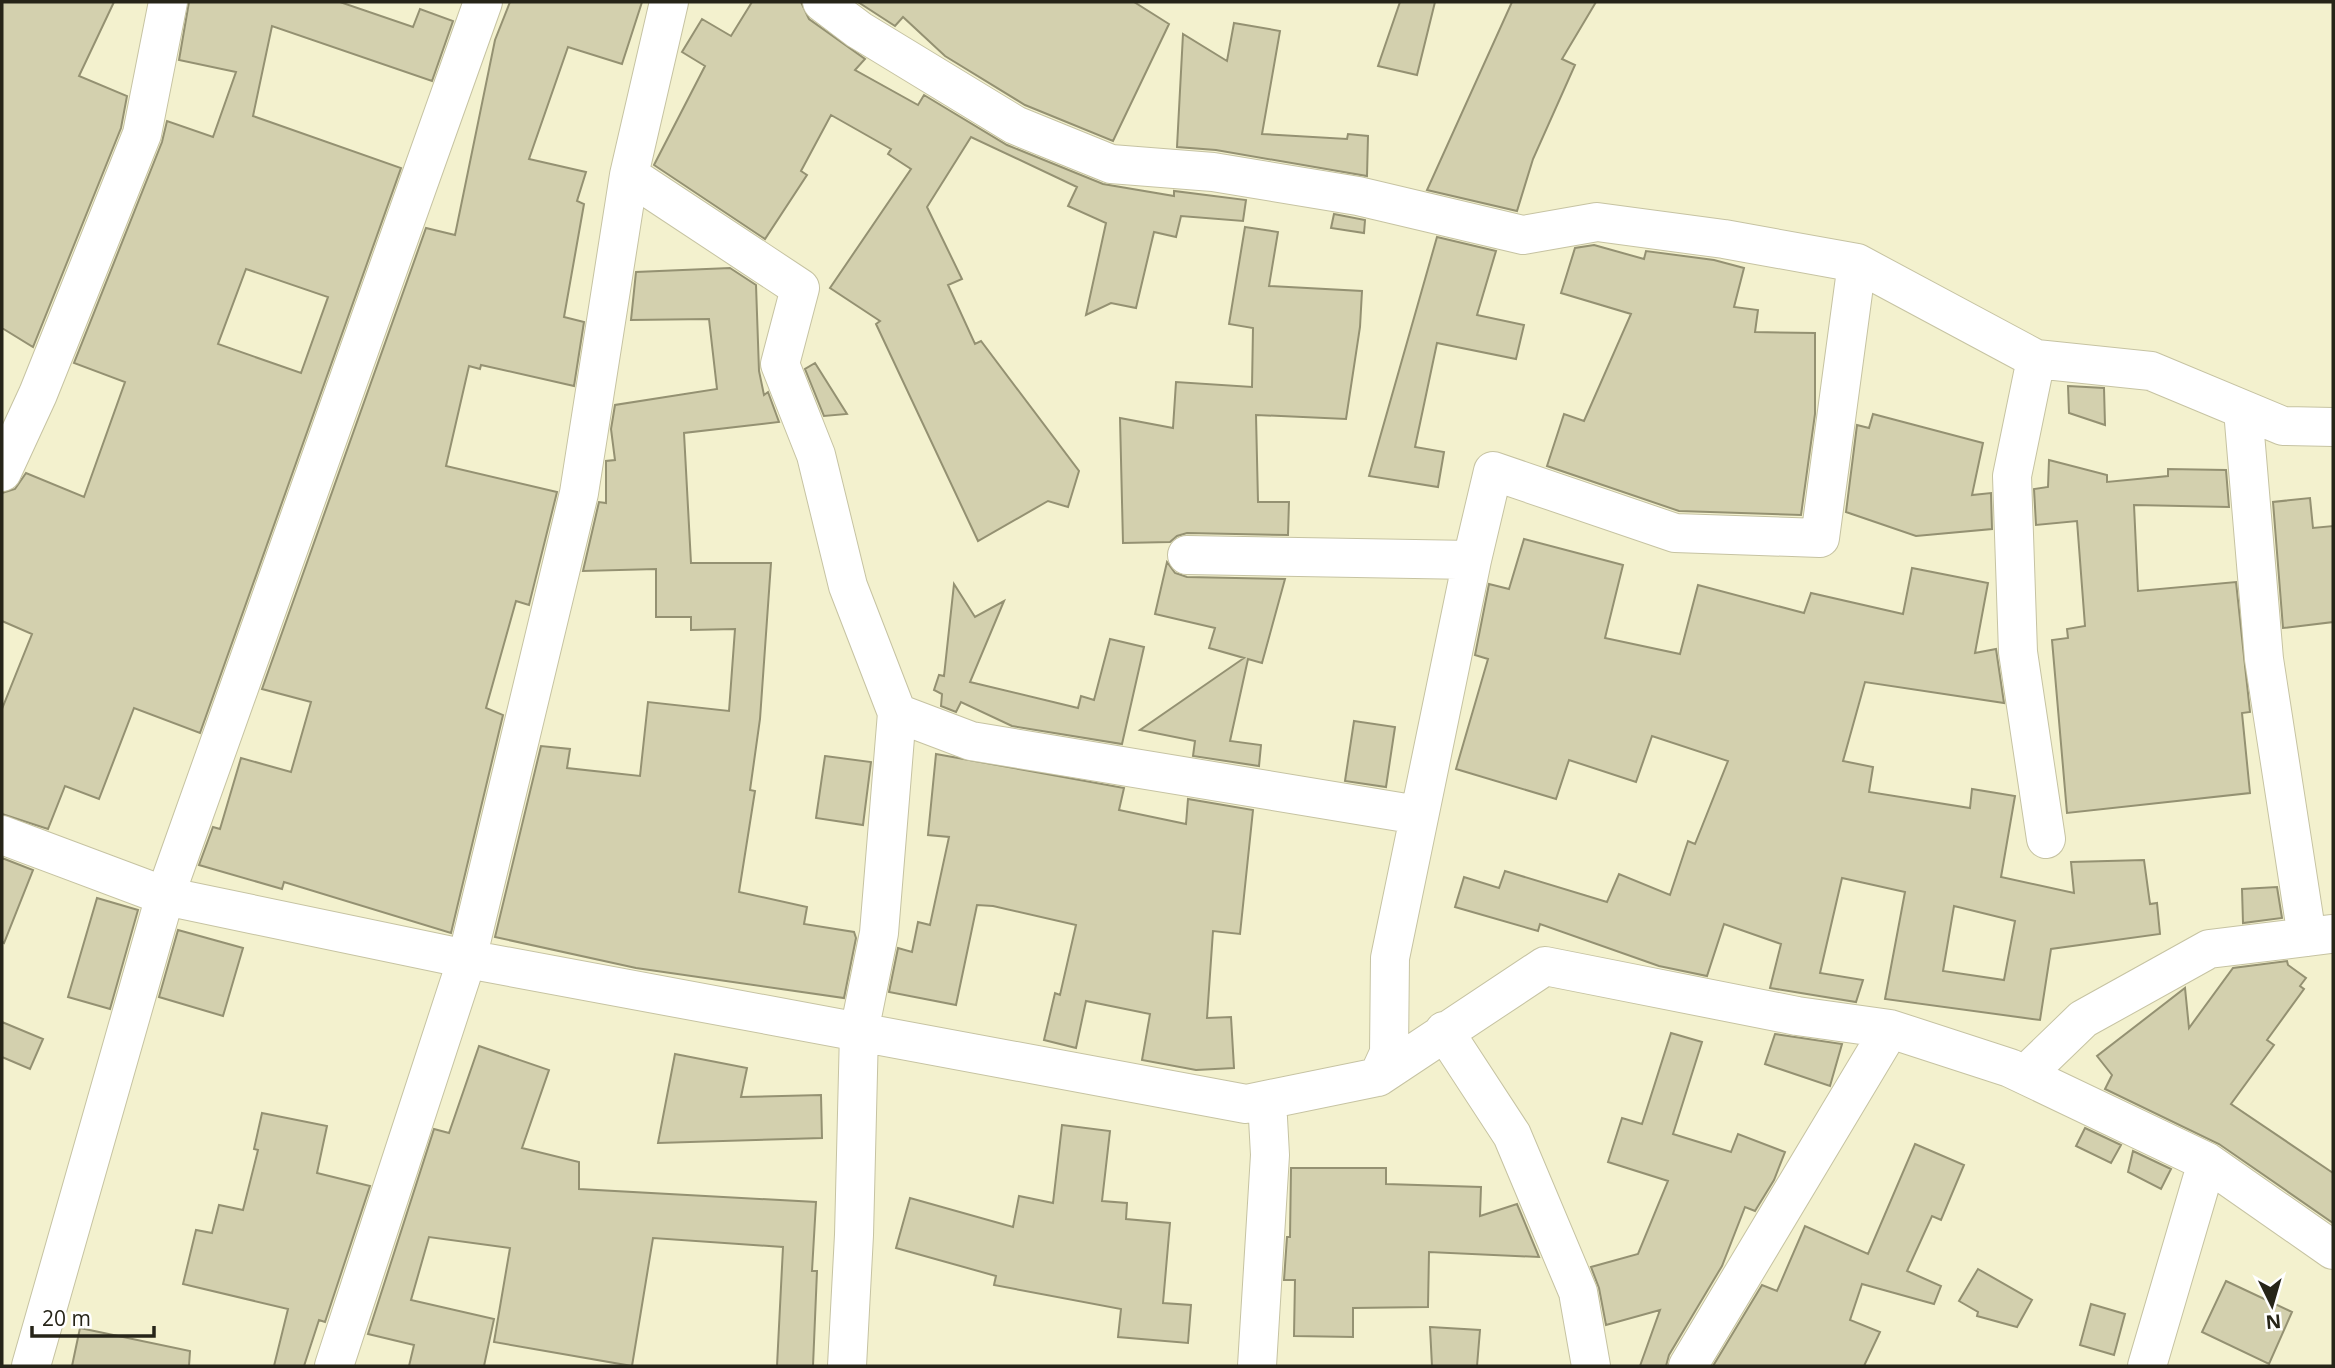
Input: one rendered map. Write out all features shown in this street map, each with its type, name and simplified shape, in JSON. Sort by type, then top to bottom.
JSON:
[{"type":"street","points":[[2,472],[38,394],[142,134],[167,2]]},
{"type":"street","points":[[31,1366],[165,896],[483,2]]},
{"type":"street","points":[[334,1366],[467,959],[579,493],[629,175],[669,2]]},
{"type":"street","points":[[822,2],[859,30],[1015,125],[1111,164],[1213,172],[1358,196],[1523,235],[1597,222],[1724,239],[1857,263],[2036,359],[2151,372],[2283,426],[2333,427]]},
{"type":"street","points":[[629,175],[800,288],[780,364],[816,455],[848,586],[897,713],[879,933],[859,1032],[854,1235],[847,1366]]},
{"type":"street","points":[[1378,1077],[1388,1053],[1390,958],[1418,815],[1493,471],[1675,533],[1820,538],[1857,263]]},
{"type":"street","points":[[2036,359],[2012,476],[2018,652],[2046,839]]},
{"type":"street","points":[[2025,1075],[2083,1019],[2209,949],[2320,936],[2264,659],[2243,410]]},
{"type":"street","points":[[1187,555],[1472,560]]},
{"type":"street","points":[[897,713],[971,741],[1418,815]]},
{"type":"street","points":[[2,835],[165,896],[467,959],[1246,1104],[1378,1077],[1545,966],[1797,1016],[1890,1029],[2025,1075],[2207,1162],[2333,1250]]},
{"type":"street","points":[[1688,1366],[1890,1029]]},
{"type":"street","points":[[1444,1031],[1512,1135],[1578,1292],[1591,1366]]},
{"type":"street","points":[[1257,1366],[1269,1155],[1267,1100]]},
{"type":"street","points":[[2147,1366],[2207,1162]]},
{"type":"building","points":[[2,2],[114,2],[79,76],[127,96],[121,128],[33,347],[2,328]]},
{"type":"building","points":[[189,2],[340,2],[413,27],[420,9],[453,21],[432,81],[272,26],[253,116],[401,168],[200,733],[134,708],[99,799],[65,786],[48,829],[2,814],[2,709],[32,634],[2,621],[2,493],[15,489],[26,473],[84,497],[125,382],[74,363],[162,142],[167,121],[213,137],[236,72],[179,60]],"holes":[[[246,269],[328,297],[301,373],[218,344]]]},
{"type":"building","points":[[510,2],[642,2],[622,64],[568,47],[529,159],[586,172],[577,201],[584,204],[564,317],[584,322],[574,386],[481,365],[480,369],[469,366],[446,466],[557,492],[529,605],[516,601],[486,708],[503,715],[451,933],[284,882],[282,889],[199,865],[213,827],[220,829],[241,758],[291,772],[311,702],[262,689],[426,228],[455,235],[495,40]]},
{"type":"building","points":[[752,2],[801,2],[809,19],[865,59],[855,70],[918,105],[924,95],[1007,145],[1103,184],[1174,196],[1174,191],[1246,200],[1243,221],[1181,216],[1176,237],[1154,232],[1136,308],[1111,303],[1086,315],[1106,223],[1068,206],[1077,187],[971,137],[927,207],[962,279],[948,285],[975,344],[981,341],[1079,471],[1068,507],[1048,501],[978,541],[876,324],[880,321],[830,288],[911,169],[888,154],[891,149],[831,115],[801,171],[807,175],[765,239],[654,165],[705,66],[682,52],[702,19],[731,36]]},
{"type":"building","points":[[858,2],[1134,2],[1169,24],[1113,141],[1025,105],[945,56],[903,17],[895,26]]},
{"type":"building","points":[[1400,2],[1435,2],[1417,75],[1378,66]]},
{"type":"building","points":[[1512,2],[1596,2],[1562,59],[1575,65],[1533,159],[1517,211],[1427,190]]},
{"type":"building","points":[[1234,23],[1280,31],[1262,134],[1347,139],[1348,134],[1368,136],[1367,176],[1216,150],[1177,147],[1183,34],[1227,61]]},
{"type":"building","points":[[1334,214],[1365,220],[1364,233],[1331,228]]},
{"type":"building","points":[[1245,227],[1278,232],[1269,286],[1362,291],[1360,327],[1346,419],[1256,415],[1258,502],[1289,502],[1288,535],[1187,533],[1170,542],[1123,543],[1120,418],[1173,428],[1176,382],[1252,387],[1253,328],[1229,324]]},
{"type":"building","points":[[1437,237],[1496,251],[1477,315],[1524,325],[1516,359],[1437,343],[1415,447],[1444,452],[1438,487],[1369,476]]},
{"type":"building","points":[[1594,245],[1644,259],[1646,251],[1714,260],[1744,268],[1734,307],[1758,310],[1755,332],[1815,333],[1815,414],[1801,515],[1679,511],[1547,466],[1564,414],[1584,421],[1631,314],[1561,293],[1575,248]]},
{"type":"building","points":[[730,268],[756,285],[759,371],[764,395],[768,392],[779,422],[684,433],[691,563],[771,563],[760,719],[750,790],[755,791],[739,892],[807,907],[804,924],[854,932],[856,938],[844,998],[636,968],[495,937],[541,746],[570,749],[567,768],[640,776],[648,702],[729,711],[735,629],[691,630],[691,617],[656,617],[656,569],[583,571],[599,502],[606,503],[606,461],[615,460],[611,429],[615,405],[717,389],[709,319],[631,320],[636,272]]},
{"type":"building","points":[[815,363],[847,414],[824,416],[805,369]]},
{"type":"building","points":[[2068,386],[2104,388],[2105,425],[2069,413]]},
{"type":"building","points":[[1873,414],[1983,443],[1972,495],[1991,493],[1992,529],[1916,536],[1846,512],[1857,425],[1869,428]]},
{"type":"building","points":[[2049,460],[2107,475],[2107,482],[2168,476],[2168,469],[2226,470],[2229,507],[2134,505],[2138,591],[2236,582],[2250,712],[2242,713],[2250,793],[2067,813],[2052,640],[2068,638],[2067,629],[2085,626],[2077,521],[2036,525],[2034,489],[2048,487]]},
{"type":"building","points":[[2310,498],[2313,528],[2333,526],[2333,622],[2283,628],[2273,502]]},
{"type":"building","points":[[1524,539],[1623,565],[1605,638],[1680,654],[1698,585],[1804,613],[1811,593],[1903,614],[1912,568],[1988,583],[1975,653],[1996,649],[2004,703],[1865,682],[1843,761],[1873,767],[1869,792],[1970,808],[1972,789],[2015,796],[2001,877],[2074,893],[2071,862],[2144,860],[2150,904],[2157,903],[2160,934],[2051,949],[2040,1020],[1885,999],[1905,892],[1842,878],[1820,973],[1863,980],[1856,1002],[1770,988],[1781,944],[1724,924],[1707,976],[1659,966],[1540,924],[1538,931],[1455,907],[1464,877],[1499,888],[1505,871],[1607,902],[1619,874],[1670,895],[1688,841],[1695,844],[1728,761],[1652,736],[1636,782],[1569,760],[1556,799],[1456,769],[1488,659],[1475,655],[1489,584],[1509,589]],"holes":[[[1954,906],[2015,921],[2004,980],[1943,971]]]},
{"type":"building","points":[[1167,562],[1175,573],[1187,577],[1285,579],[1262,663],[1248,659],[1230,741],[1261,745],[1259,766],[1193,756],[1195,741],[1140,730],[1244,658],[1209,648],[1215,628],[1155,614]]},
{"type":"building","points":[[954,584],[975,617],[1004,601],[970,682],[1078,708],[1081,696],[1094,700],[1110,639],[1144,647],[1122,744],[1012,726],[961,702],[956,712],[941,706],[942,694],[934,690],[939,675],[944,676]]},
{"type":"building","points":[[1354,721],[1395,727],[1386,787],[1345,781]]},
{"type":"building","points":[[936,754],[1124,788],[1119,810],[1186,824],[1188,799],[1253,810],[1240,934],[1213,931],[1207,1018],[1231,1017],[1234,1068],[1196,1070],[1142,1060],[1150,1014],[1086,1001],[1076,1048],[1044,1040],[1055,993],[1060,995],[1076,925],[993,906],[977,905],[956,1005],[889,992],[898,948],[912,952],[918,922],[930,925],[949,837],[928,835]]},
{"type":"building","points":[[825,756],[871,762],[863,825],[816,818]]},
{"type":"building","points":[[2,858],[33,870],[4,943],[2,942]]},
{"type":"building","points":[[2277,887],[2282,918],[2243,923],[2242,889]]},
{"type":"building","points":[[97,898],[138,910],[110,1009],[68,997]]},
{"type":"building","points":[[178,930],[243,948],[223,1016],[159,997]]},
{"type":"building","points":[[2287,961],[2288,965],[2306,978],[2300,986],[2304,989],[2267,1040],[2274,1045],[2231,1104],[2333,1173],[2333,1223],[2219,1144],[2105,1089],[2112,1075],[2097,1056],[2185,988],[2189,1028],[2233,968]]},
{"type":"building","points":[[2,1022],[43,1039],[30,1069],[2,1057]]},
{"type":"building","points":[[1671,1033],[1702,1042],[1673,1134],[1731,1152],[1738,1134],[1785,1152],[1774,1180],[1755,1211],[1745,1207],[1722,1266],[1669,1355],[1666,1366],[1640,1366],[1660,1310],[1606,1325],[1599,1288],[1591,1267],[1638,1254],[1668,1181],[1608,1162],[1622,1118],[1642,1124]]},
{"type":"building","points":[[1775,1034],[1842,1044],[1830,1086],[1765,1064]]},
{"type":"building","points":[[479,1046],[549,1070],[522,1148],[579,1162],[579,1189],[816,1202],[812,1271],[817,1271],[813,1366],[777,1366],[783,1247],[653,1238],[632,1366],[494,1342],[510,1248],[429,1237],[411,1300],[494,1319],[484,1366],[409,1366],[414,1345],[368,1334],[434,1129],[449,1133]]},
{"type":"building","points":[[675,1054],[747,1068],[741,1097],[821,1095],[822,1138],[658,1143]]},
{"type":"building","points":[[262,1113],[327,1126],[317,1173],[370,1186],[325,1322],[319,1320],[304,1366],[274,1366],[288,1309],[183,1284],[196,1230],[212,1233],[219,1205],[243,1210],[258,1150],[254,1149]]},
{"type":"building","points":[[1062,1125],[1110,1131],[1102,1201],[1127,1203],[1126,1219],[1170,1223],[1163,1303],[1191,1305],[1188,1343],[1118,1337],[1121,1309],[994,1285],[996,1276],[896,1248],[910,1198],[1013,1227],[1019,1196],[1053,1203]]},
{"type":"building","points":[[2085,1128],[2121,1145],[2111,1163],[2076,1146]]},
{"type":"building","points":[[1915,1144],[1964,1165],[1941,1220],[1932,1216],[1907,1271],[1941,1286],[1934,1304],[1862,1284],[1850,1320],[1880,1332],[1864,1366],[1713,1366],[1762,1285],[1777,1291],[1805,1226],[1868,1254]]},
{"type":"building","points":[[2133,1151],[2171,1169],[2161,1189],[2128,1172]]},
{"type":"building","points":[[1291,1168],[1386,1168],[1386,1184],[1481,1187],[1480,1216],[1517,1204],[1539,1257],[1429,1252],[1428,1307],[1353,1308],[1353,1337],[1294,1336],[1295,1280],[1284,1280],[1287,1237],[1290,1237]]},
{"type":"building","points":[[1978,1269],[2032,1300],[2017,1327],[1977,1316],[1978,1312],[1959,1301]]},
{"type":"building","points":[[2226,1281],[2292,1312],[2269,1364],[2202,1332]]},
{"type":"building","points":[[2091,1304],[2125,1314],[2114,1355],[2080,1345]]},
{"type":"building","points":[[1430,1327],[1480,1330],[1477,1366],[1432,1366]]},
{"type":"building","points":[[80,1328],[190,1351],[189,1366],[72,1366]]}]
